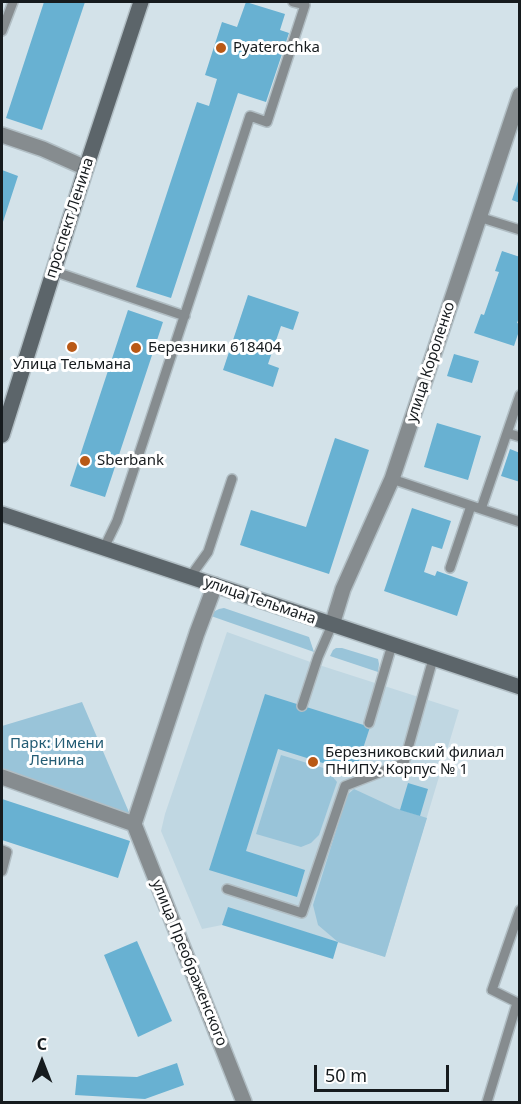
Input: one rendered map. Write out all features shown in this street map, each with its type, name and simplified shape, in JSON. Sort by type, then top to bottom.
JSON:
[{"type":"main road","name":"проспект Ленина","points":[[2,435],[141,2]]},
{"type":"main road","name":"улица Тельмана","points":[[2,514],[519,687]]},
{"type":"street","name":"улица Короленко","points":[[332,625],[344,589],[392,479],[519,95]]},
{"type":"street","points":[[2,135],[43,149],[86,168]]},
{"type":"street","points":[[2,777],[134,824],[215,585]]},
{"type":"street","name":"улица Преображенского","points":[[134,824],[244,1102]]},
{"type":"lane","points":[[2,31],[5,15],[13,2]]},
{"type":"lane","points":[[104,548],[117,521],[250,116],[267,122],[305,5],[293,2]]},
{"type":"lane","points":[[479,216],[519,230]]},
{"type":"lane","points":[[53,271],[185,316]]},
{"type":"lane","points":[[482,509],[519,395]]},
{"type":"lane","points":[[507,433],[519,437]]},
{"type":"lane","points":[[190,577],[208,552],[232,479]]},
{"type":"lane","points":[[392,479],[519,522]]},
{"type":"lane","points":[[450,568],[471,506]]},
{"type":"lane","points":[[302,706],[318,657],[332,625]]},
{"type":"lane","points":[[369,723],[392,645]]},
{"type":"lane","points":[[227,889],[302,913],[345,786],[404,763],[433,659]]},
{"type":"lane","points":[[2,850],[8,852],[2,871]]},
{"type":"lane","points":[[487,1102],[518,1003],[492,990],[519,910]]},
{"type":"shaded area","name":"Березниковский филиал ПНИПУ. Корпус № 1","points":[[227,632],[316,664],[459,710],[385,957],[228,908],[222,925],[202,929],[161,831]]},
{"type":"green space","points":[[224,608],[309,637],[314,652],[211,616],[213,612]]},
{"type":"green space","points":[[336,648],[378,659],[378,672],[330,656]]},
{"type":"green space","name":"Парк: Имени Ленина","points":[[82,702],[134,824],[2,777],[2,726]]},
{"type":"green space","points":[[281,755],[330,770],[337,782],[319,835],[311,843],[301,847],[256,834]]},
{"type":"green space","points":[[354,789],[395,808],[427,818],[385,957],[338,942],[318,925],[313,905],[347,795]]},
{"type":"building","points":[[44,2],[85,2],[42,130],[6,118]]},
{"type":"building","points":[[246,2],[285,14],[280,30],[289,33],[266,102],[238,93],[171,298],[136,287],[197,102],[209,106],[217,79],[205,75],[222,22],[237,27]]},
{"type":"building","points":[[2,170],[18,176],[2,225]]},
{"type":"building","points":[[520,178],[520,203],[512,200]]},
{"type":"building","points":[[502,251],[520,257],[520,315],[517,323],[520,324],[520,328],[514,346],[474,333],[481,314],[484,315],[499,272],[495,271]]},
{"type":"building","points":[[248,295],[299,312],[293,330],[281,326],[268,364],[279,368],[273,387],[223,370]]},
{"type":"building","points":[[128,310],[163,322],[105,497],[70,486]]},
{"type":"building","points":[[454,354],[479,361],[472,383],[447,376]]},
{"type":"building","points":[[437,423],[481,436],[468,480],[424,467]]},
{"type":"building","points":[[335,438],[369,450],[329,574],[240,545],[251,510],[306,527]]},
{"type":"building","points":[[510,449],[520,453],[520,482],[501,476]]},
{"type":"building","points":[[412,508],[451,521],[442,549],[432,546],[424,572],[435,576],[437,571],[468,582],[457,616],[384,591]]},
{"type":"building","points":[[265,694],[370,727],[355,773],[278,749],[246,851],[305,870],[297,897],[209,870]]},
{"type":"building","points":[[408,783],[428,789],[420,816],[400,810]]},
{"type":"building","points":[[2,799],[130,841],[118,878],[2,840]]},
{"type":"building","points":[[228,907],[338,942],[333,959],[222,925]]},
{"type":"building","points":[[137,941],[172,1021],[138,1037],[104,955]]},
{"type":"building","points":[[177,1063],[184,1085],[145,1099],[75,1095],[77,1075],[137,1077]]},
{"type":"place","name":"Pyaterochka","points":[[221,48]]},
{"type":"place","name":"Улица Тельмана","points":[[72,347]]},
{"type":"place","name":"Березники 618404","points":[[136,348]]},
{"type":"place","name":"Sberbank","points":[[85,461]]},
{"type":"place","name":"Березниковский филиал ПНИПУ. Корпус № 1","points":[[313,762]]}]
